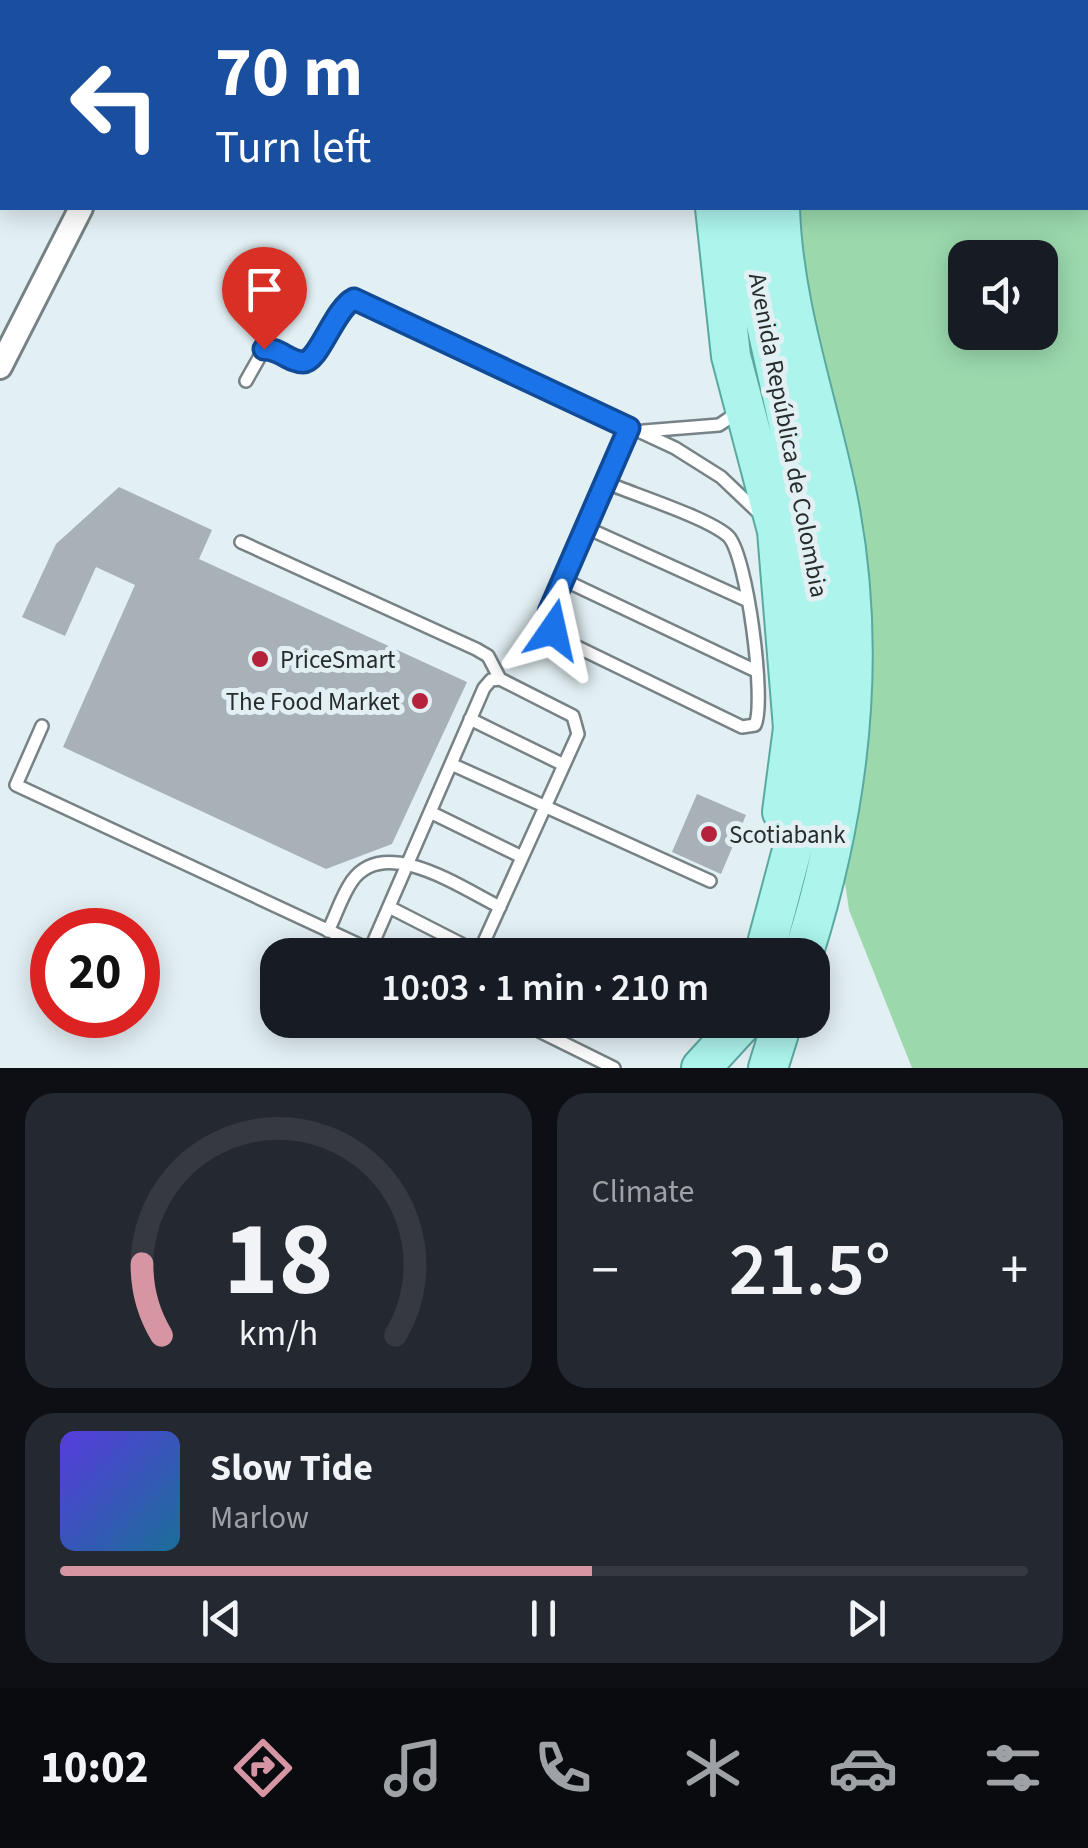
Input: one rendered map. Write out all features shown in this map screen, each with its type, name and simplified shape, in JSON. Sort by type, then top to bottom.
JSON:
[{"type":"main road","points":[[715,210],[731,356],[778,531],[776,690],[793,728],[779,842],[789,864]]},
{"type":"main road","name":"Avenida República de Colombia","points":[[751,210],[765,320],[807,506],[824,640],[826,690],[820,745],[769,938]]},
{"type":"main road","name":"Avenida República de Colombia","points":[[780,210],[788,287],[848,552],[855,679],[844,793],[808,938]]},
{"type":"main road","points":[[701,1068],[728,1038]]},
{"type":"main road","points":[[731,1068],[740,1038]]},
{"type":"main road","points":[[768,1068],[777,1038]]},
{"type":"street","points":[[0,367],[80,210]]},
{"type":"lane","points":[[246,381],[264,349],[302,362],[313,358],[342,305],[354,299],[632,429],[721,477],[778,531]]},
{"type":"lane","points":[[632,429],[689,431],[719,425],[745,406]]},
{"type":"lane","points":[[564,580],[756,671],[776,690],[755,726],[742,727],[569,643],[553,630],[549,612],[632,429]]},
{"type":"lane","points":[[607,483],[730,537],[737,550],[756,671]]},
{"type":"lane","points":[[587,528],[746,600]]},
{"type":"lane","points":[[241,542],[476,649],[488,656],[500,679],[574,716],[578,734],[486,938]]},
{"type":"lane","points":[[380,938],[389,907],[484,688],[500,679]]},
{"type":"lane","points":[[470,719],[564,766]]},
{"type":"lane","points":[[42,726],[16,786],[343,938]]},
{"type":"lane","points":[[451,764],[710,881]]},
{"type":"lane","points":[[430,812],[522,856]]},
{"type":"lane","points":[[328,931],[352,880],[379,864],[409,862],[500,907]]},
{"type":"lane","points":[[389,907],[448,938]]},
{"type":"lane","points":[[553,1038],[614,1068]]},
{"type":"green space","points":[[754,210],[1088,210],[1088,1068],[912,1068],[849,910],[747,230]]},
{"type":"building","name":"PriceSmart","points":[[119,487],[212,530],[199,559],[467,682],[392,844],[326,869],[63,747],[135,585],[96,567],[65,636],[22,617],[56,544]]},
{"type":"building","name":"Scotiabank","points":[[697,794],[746,815],[721,874],[672,852]]},
{"type":"place","name":"PriceSmart","points":[[260,659]]},
{"type":"place","name":"The Food Market","points":[[420,701]]},
{"type":"place","name":"Scotiabank","points":[[709,834]]},
{"type":"route","points":[[264,349],[272,348],[302,362],[313,358],[342,305],[354,299],[629,428],[549,612],[553,630]]}]
